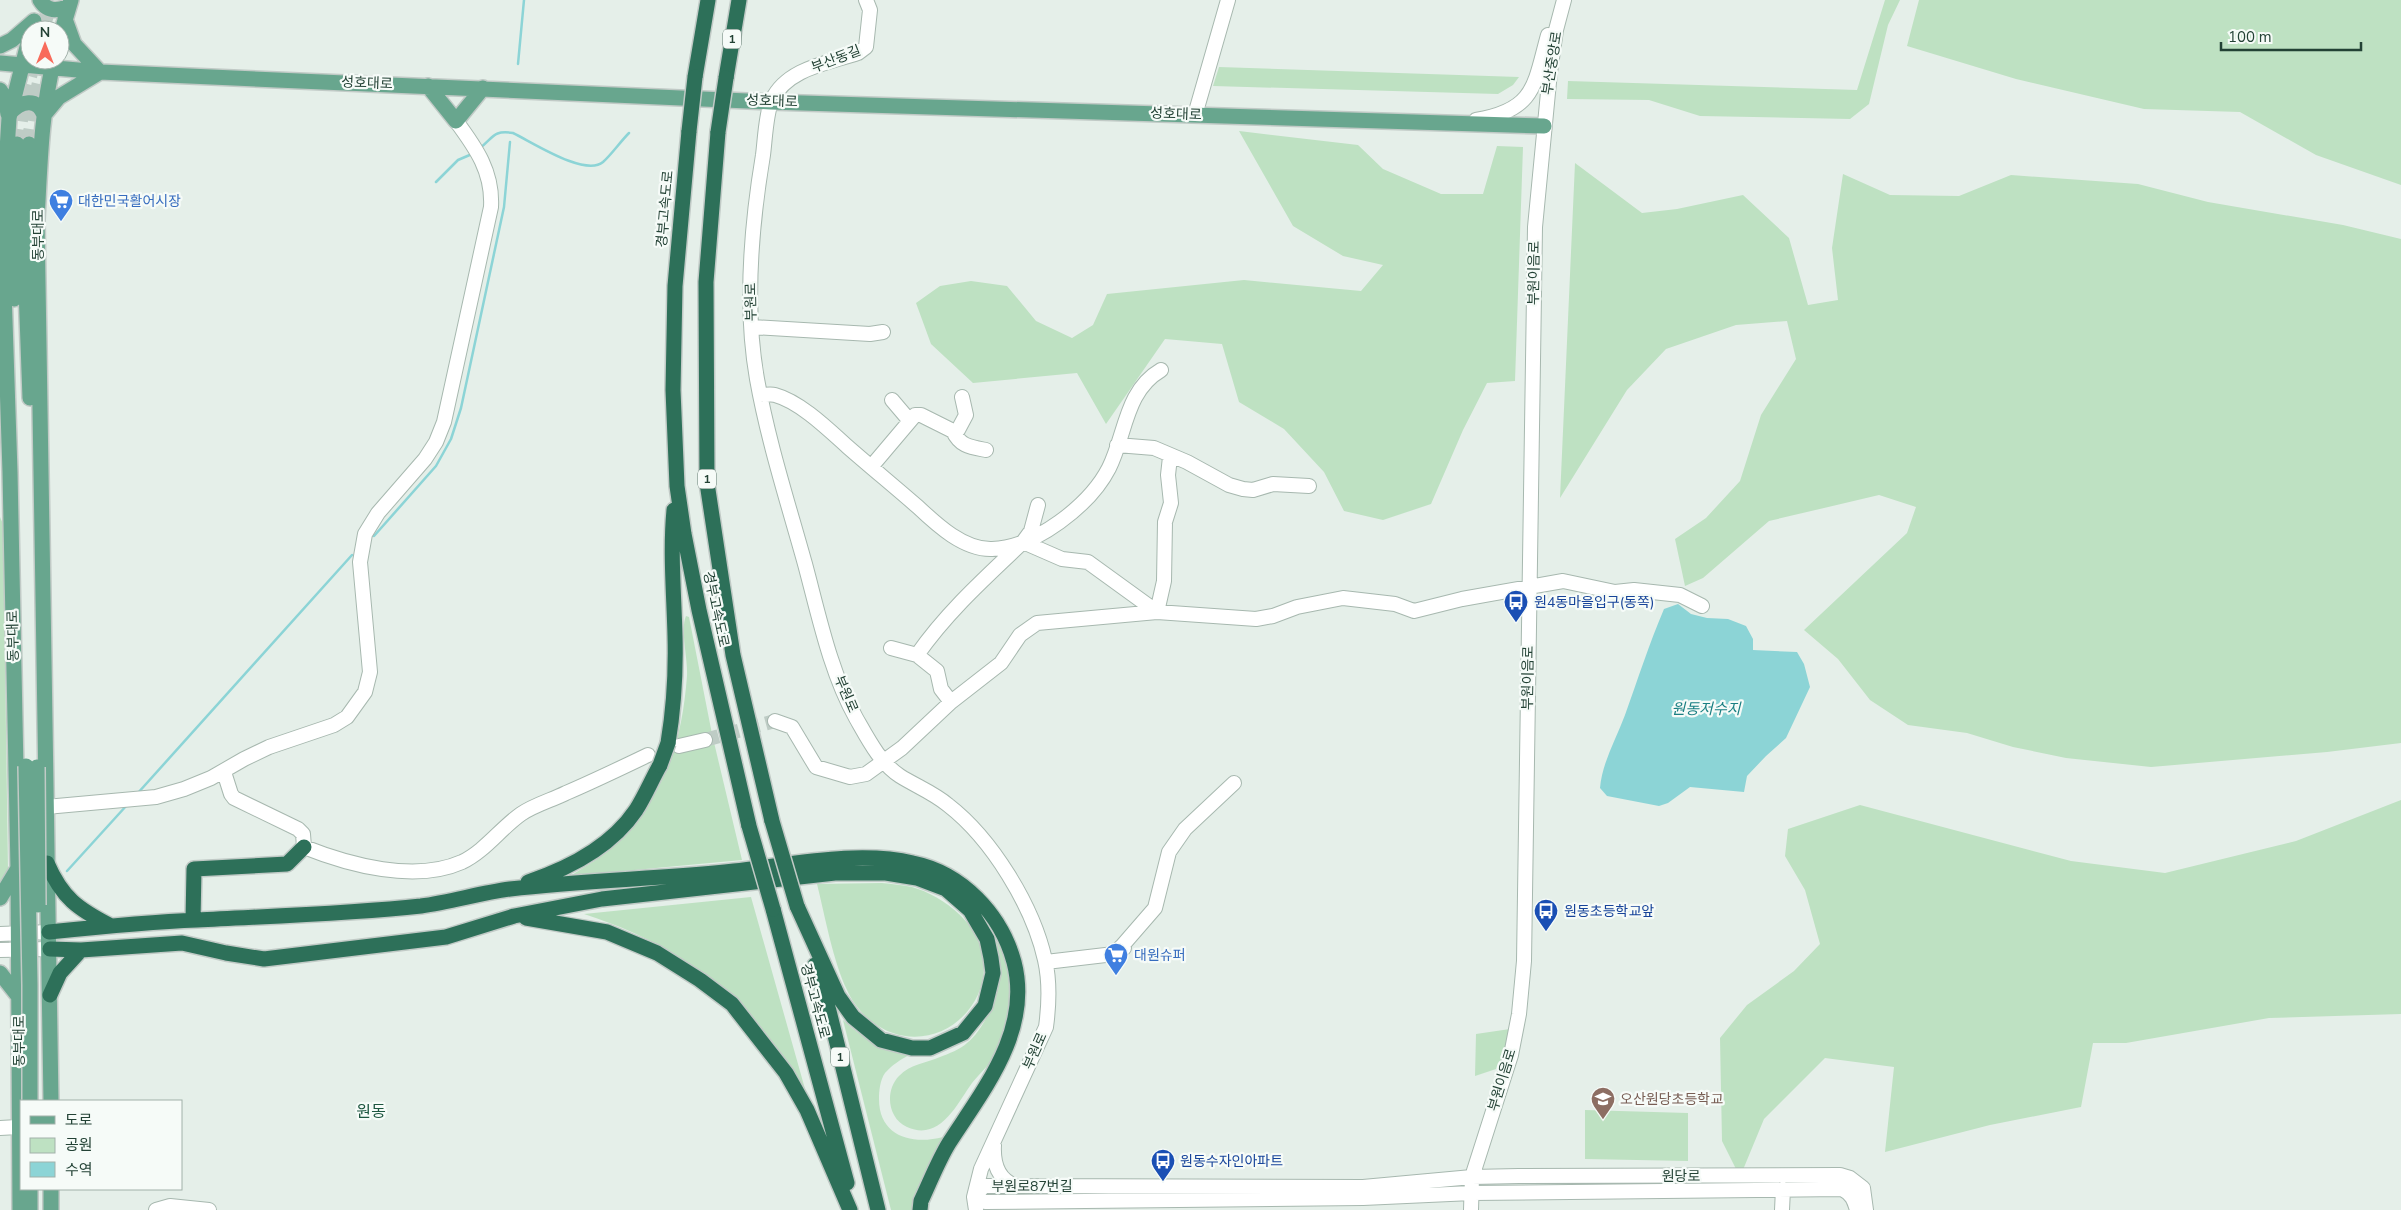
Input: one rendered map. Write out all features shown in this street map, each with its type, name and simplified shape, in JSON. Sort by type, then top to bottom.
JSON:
[{"type":"highway","name":"경부고속도로","points":[[708,0],[695,77],[675,286],[674,390],[677,486],[699,610],[749,826],[852,1210]]},
{"type":"highway","name":"경부고속도로","points":[[739,0],[718,132],[711,193],[706,282],[707,483],[733,655],[772,821],[829,1010],[878,1210]]},
{"type":"highway","points":[[508,890],[562,870],[606,843],[636,810],[654,760],[673,744],[675,638],[671,542],[677,486]]},
{"type":"highway","points":[[193,920],[194,870],[287,864],[304,847]]},
{"type":"highway","points":[[49,932],[193,920],[342,914],[426,905],[508,890],[726,872],[859,858],[918,863],[940,872],[967,888],[986,907],[1002,934],[1014,962],[1017,994],[1014,1025],[1002,1059],[947,1147],[921,1202],[920,1210]]},
{"type":"highway","points":[[47,863],[56,884],[67,898],[85,912],[111,926]]},
{"type":"highway","points":[[50,949],[81,950],[182,943],[264,959],[446,937],[514,916],[602,899],[835,873],[886,873],[917,878],[946,889],[970,910],[987,938],[993,973],[985,1006],[963,1033],[930,1048],[912,1048],[881,1040],[853,1017],[838,996],[797,906]]},
{"type":"highway","points":[[514,916],[607,932],[657,953],[700,980],[732,1004],[786,1072],[806,1110],[852,1210]]},
{"type":"highway","points":[[50,995],[60,973],[81,950]]},
{"type":"main road","points":[[40,0],[50,9],[69,8]]},
{"type":"main road","name":"동부대로","points":[[34,20],[40,0]]},
{"type":"main road","points":[[65,20],[69,8]]},
{"type":"main road","points":[[9,116],[18,104],[26,102],[36,103],[44,115],[59,97],[100,72],[74,44],[69,8]]},
{"type":"main road","points":[[0,46],[20,36]]},
{"type":"main road","name":"성호대로","points":[[0,63],[20,65]]},
{"type":"main road","name":"성호대로","points":[[70,67],[100,72],[771,102],[1544,126]]},
{"type":"main road","name":"동부대로","points":[[20,1210],[18,1127],[18,869],[4,439],[2,230],[9,116],[21,70]]},
{"type":"main road","name":"동부대로","points":[[51,1100],[37,220],[44,115],[52,70]]},
{"type":"main road","points":[[428,86],[456,121],[483,88]]},
{"type":"main road","points":[[0,90],[5,98],[9,116]]},
{"type":"main road","name":"동부대로","points":[[23,144],[13,206],[14,281],[32,766],[40,1100]]},
{"type":"main road","name":"동부대로","points":[[30,1100],[32,766]]},
{"type":"main road","points":[[0,898],[18,869]]},
{"type":"main road","points":[[0,973],[19,997]]},
{"type":"main road","points":[[30,1190],[30,1210]]},
{"type":"main road","points":[[40,1190],[41,1210]]},
{"type":"main road","points":[[51,1190],[51,1210]]},
{"type":"street","name":"부산동길","points":[[771,102],[777,91],[801,71],[858,53],[866,47],[870,10],[866,0]]},
{"type":"street","points":[[1195,115],[1228,0]]},
{"type":"street","points":[[1457,123],[1495,117],[1522,102],[1534,88],[1551,24],[1564,0]]},
{"type":"street","name":"부산중앙로","points":[[1544,126],[1552,55],[1564,0]]},
{"type":"street","name":"부원로","points":[[771,102],[760,175],[753,244],[751,276],[752,328],[760,395],[829,651],[845,696],[884,762],[899,775],[948,804],[977,833],[993,853],[1023,902],[1037,933],[1046,962],[1049,1005],[1046,1027],[981,1168],[975,1204]]},
{"type":"street","points":[[46,807],[156,796],[184,789],[224,772],[244,759],[269,747],[334,724],[347,717],[365,692],[370,672],[370,656],[360,562],[365,534],[378,513],[425,459],[436,442],[444,422],[491,208],[490,180],[475,147],[456,121]]},
{"type":"street","name":"부원이음로","points":[[1471,1210],[1472,1177],[1511,1055],[1524,961],[1534,227],[1544,126]]},
{"type":"street","points":[[752,328],[870,334],[883,332]]},
{"type":"street","points":[[760,395],[775,395],[796,406],[937,524],[959,539],[978,547],[990,549],[1008,548],[1023,542],[1074,512],[1099,484],[1110,466],[1131,405],[1140,388],[1150,376],[1161,370]]},
{"type":"street","points":[[953,431],[958,430],[966,415],[962,396]]},
{"type":"street","points":[[892,400],[909,420]]},
{"type":"street","points":[[871,467],[915,415],[921,415],[953,431],[957,440],[964,446],[986,450]]},
{"type":"street","points":[[1117,445],[1154,448],[1170,457],[1187,462],[1228,485],[1243,489],[1253,490],[1273,484],[1309,486]]},
{"type":"street","points":[[1157,612],[1164,581],[1165,522],[1171,503],[1168,475],[1170,457]]},
{"type":"street","points":[[917,655],[934,631],[960,601],[1023,542],[1031,531],[1038,505]]},
{"type":"street","points":[[1023,542],[1062,559],[1088,562],[1157,612]]},
{"type":"street","points":[[775,721],[792,727],[816,767],[850,777],[866,774],[902,748],[926,723],[1001,663],[1020,635],[1037,623],[1157,612],[1256,619],[1272,616],[1297,607],[1344,598],[1395,604],[1414,611],[1529,586],[1563,581],[1615,592],[1662,592],[1680,595],[1702,606]]},
{"type":"street","points":[[891,648],[917,655],[937,671],[941,689],[951,702]]},
{"type":"street","points":[[673,744],[705,740]]},
{"type":"street","points":[[224,772],[234,798],[298,829],[303,834],[304,847],[336,860],[373,869],[407,871],[438,868],[462,862],[522,813],[654,760]]},
{"type":"street","points":[[1046,962],[1114,954],[1123,947],[1155,908],[1169,852],[1185,829],[1234,783]]},
{"type":"street","points":[[0,934],[49,932]]},
{"type":"street","points":[[0,950],[50,949]]},
{"type":"street","points":[[0,1128],[18,1127]]},
{"type":"street","points":[[994,1140],[993,1157],[998,1172],[1005,1182],[1016,1186]]},
{"type":"street","name":"원당로","points":[[1472,1177],[1840,1175],[1850,1178],[1863,1188],[1866,1210]]},
{"type":"street","name":"부원로87번길","points":[[975,1204],[985,1202],[1362,1186],[1472,1177]]},
{"type":"street","name":"부원로87번길","points":[[975,1204],[984,1186],[1232,1192],[1363,1198],[1472,1193]]},
{"type":"street","points":[[1782,1189],[1782,1210]]},
{"type":"street","name":"원당로","points":[[1472,1193],[1842,1190],[1849,1193],[1854,1199],[1857,1210]]},
{"type":"street","points":[[156,1210],[181,1206],[209,1210]]},
{"type":"green space","points":[[1885,0],[1900,0],[1888,25],[1869,104],[1850,119],[1700,116],[1649,100],[1567,99],[1568,81],[1857,90]]},
{"type":"green space","points":[[1919,0],[2401,0],[2401,185],[2316,155],[2240,112],[2144,109],[2016,79],[1907,46]]},
{"type":"green space","points":[[1219,67],[1519,77],[1513,85],[1498,94],[1213,86]]},
{"type":"green space","points":[[1239,131],[1358,145],[1383,169],[1441,194],[1483,194],[1497,146],[1523,147],[1515,381],[1487,383],[1463,430],[1431,504],[1383,520],[1344,511],[1324,472],[1284,429],[1239,402],[1222,344],[1165,339],[1106,424],[1077,373],[973,383],[931,344],[916,303],[940,286],[971,281],[1007,286],[1036,321],[1072,338],[1093,325],[1107,294],[1244,280],[1361,291],[1383,265],[1343,256],[1293,226]]},
{"type":"green space","points":[[1575,163],[1642,213],[1677,209],[1743,195],[1789,238],[1808,305],[1838,300],[1832,248],[1843,174],[1890,195],[1959,196],[2011,175],[2138,184],[2208,202],[2343,225],[2401,239],[2401,743],[2327,752],[2151,767],[2066,758],[2013,747],[1967,733],[1908,725],[1870,700],[1838,659],[1804,630],[1907,533],[1916,507],[1879,495],[1769,521],[1703,578],[1685,586],[1675,539],[1706,518],[1740,481],[1761,415],[1796,359],[1787,321],[1736,325],[1666,349],[1627,390],[1560,498]]},
{"type":"green space","points":[[0,517],[3,524],[8,869],[0,884]]},
{"type":"green space","points":[[686,616],[689,617],[712,734],[742,860],[570,876],[602,856],[619,841],[649,803],[669,764],[676,744],[685,700],[687,669],[684,622]]},
{"type":"green space","points":[[2401,800],[2401,1014],[2269,1018],[2126,1043],[2093,1043],[2081,1107],[1990,1125],[1885,1152],[1894,1067],[1825,1058],[1764,1119],[1740,1177],[1722,1141],[1720,1038],[1747,1005],[1794,971],[1820,944],[1805,890],[1785,856],[1788,829],[1860,805],[2071,861],[2165,873],[2296,841]]},
{"type":"green space","points":[[882,883],[912,887],[937,897],[960,914],[977,937],[982,949],[984,963],[983,980],[977,996],[968,1010],[943,1031],[927,1036],[910,1037],[886,1030],[872,1022],[860,1010],[850,997],[842,978],[833,952],[817,884]]},
{"type":"green space","points":[[751,897],[807,1096],[786,1062],[764,1032],[714,982],[686,961],[655,943],[584,914]]},
{"type":"green space","points":[[995,942],[1000,943],[1006,958],[1011,990],[1009,1011],[998,1050],[946,1119],[929,1129],[919,1130],[907,1127],[900,1123],[892,1111],[890,1096],[895,1082],[908,1069],[961,1047],[979,1030],[992,1005],[999,979],[1000,970]]},
{"type":"green space","points":[[843,1020],[858,1033],[874,1042],[891,1050],[909,1055],[888,1070],[881,1082],[879,1099],[881,1112],[891,1130],[910,1139],[920,1140],[943,1137],[918,1187],[913,1210],[891,1210]]},
{"type":"green space","points":[[1510,1029],[1506,1053],[1496,1069],[1475,1076],[1476,1034]]},
{"type":"green space","points":[[1585,1110],[1688,1113],[1688,1161],[1585,1159]]},
{"type":"water","name":"원동저수지","points":[[1678,604],[1691,614],[1707,618],[1728,619],[1746,626],[1753,639],[1753,650],[1797,652],[1804,664],[1810,687],[1786,738],[1747,776],[1744,792],[1690,787],[1668,803],[1659,806],[1607,796],[1600,788],[1606,760],[1625,715],[1648,648],[1664,609]]},
{"type":"waterway","points":[[518,64],[524,0]]},
{"type":"waterway","points":[[480,148],[497,134],[513,133],[572,162],[595,165],[603,162],[629,133]]},
{"type":"waterway","points":[[374,536],[436,466],[451,439],[461,408],[504,207],[510,142]]},
{"type":"waterway","points":[[436,182],[458,160],[472,154]]},
{"type":"waterway","points":[[137,794],[352,555]]},
{"type":"waterway","points":[[67,871],[127,805]]},
{"type":"tunnel","points":[[45,20],[51,0]]},
{"type":"tunnel","points":[[17,144],[24,97],[31,70]]},
{"type":"tunnel","points":[[29,144],[35,101],[43,70]]},
{"type":"tunnel","points":[[705,740],[775,721]]},
{"type":"place","name":"대한민국활어시장","points":[[61,222]]},
{"type":"place","name":"원4동마을입구(동쪽)","points":[[1516,623]]},
{"type":"place","name":"원동초등학교앞","points":[[1546,932]]},
{"type":"place","name":"대원슈퍼","points":[[1116,976]]},
{"type":"place","name":"오산원당초등학교","points":[[1603,1120]]},
{"type":"place","name":"원동수자인아파트","points":[[1163,1182]]},
{"type":"district","name":"원동","points":[[371,1112]]}]
